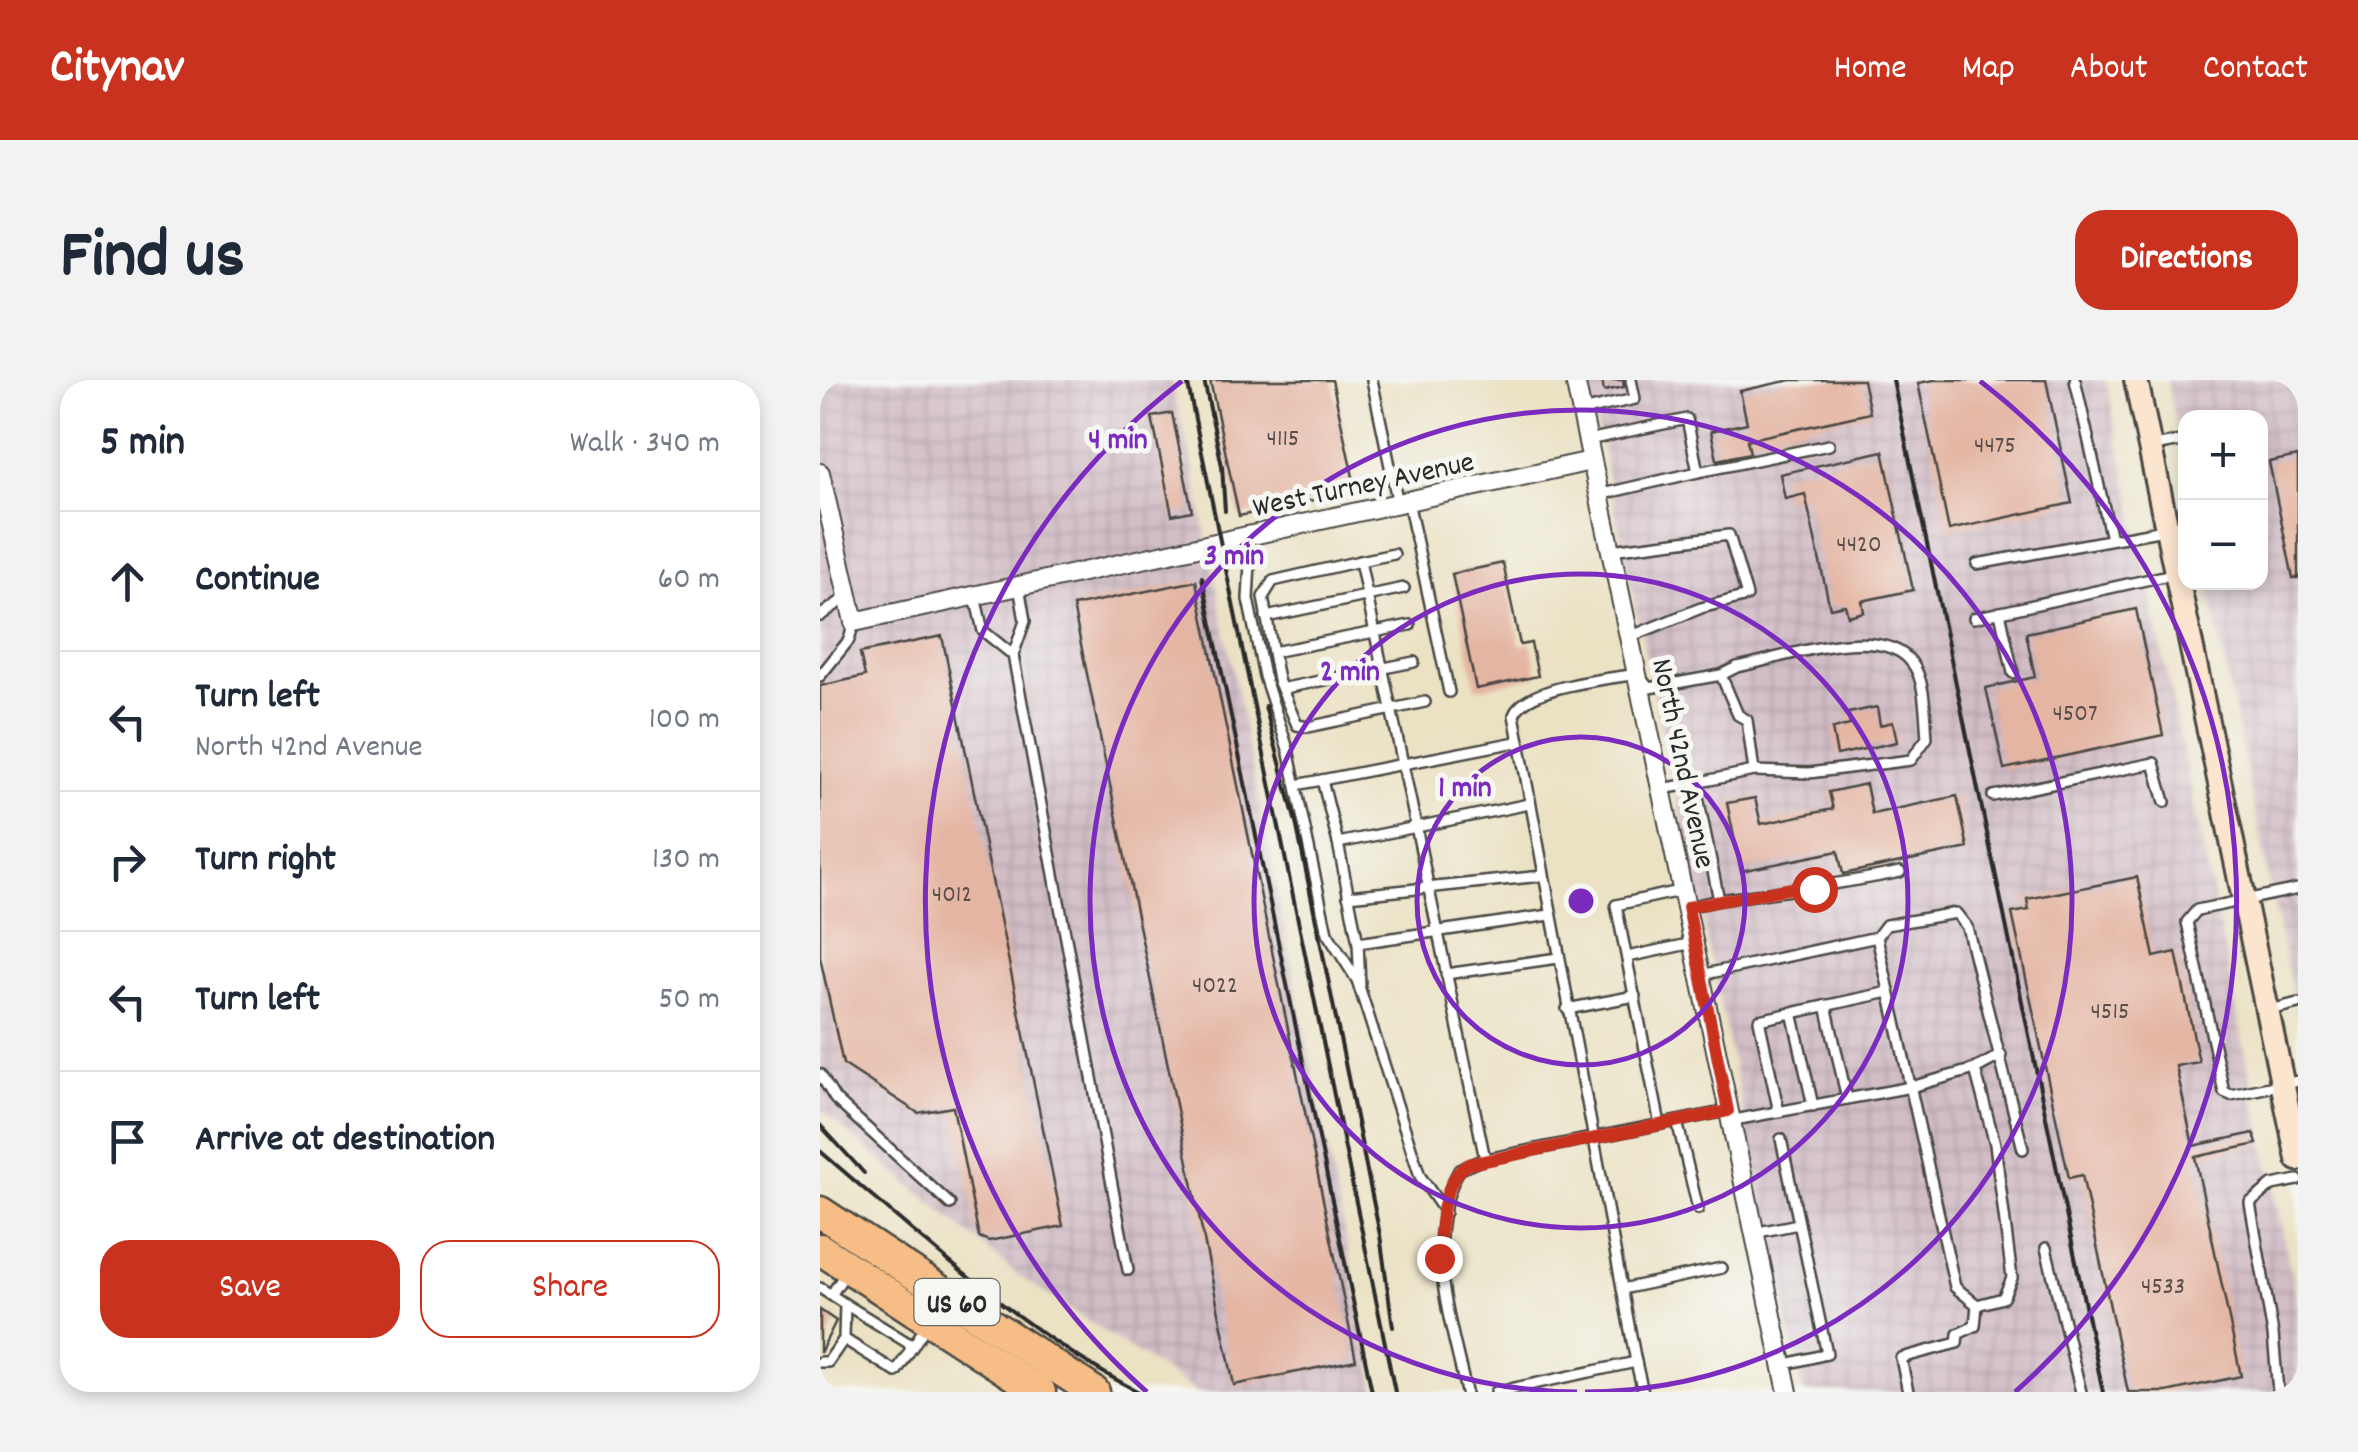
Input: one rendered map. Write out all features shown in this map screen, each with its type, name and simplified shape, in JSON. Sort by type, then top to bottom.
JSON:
[{"type":"highway","name":"US 60","points":[[820,1212],[1094,1392]]},
{"type":"highway","name":"US 60","points":[[820,1248],[1040,1392]]},
{"type":"main road","points":[[2136,380],[2267,1010],[2290,1082],[2298,1159]]},
{"type":"street","name":"North 42nd Avenue","points":[[1574,380],[1788,1392]]},
{"type":"street","name":"West Turney Avenue","points":[[854,622],[1591,461]]},
{"type":"street","points":[[820,473],[854,622]]},
{"type":"lane","points":[[1372,380],[1449,692]]},
{"type":"lane","points":[[1581,411],[1636,398],[1631,380]]},
{"type":"lane","points":[[2075,380],[2111,539]]},
{"type":"lane","points":[[1587,440],[1686,419],[1698,472]]},
{"type":"lane","points":[[2150,447],[2178,442]]},
{"type":"lane","points":[[1598,495],[1829,445]]},
{"type":"lane","points":[[1977,564],[2167,530]]},
{"type":"lane","points":[[1610,550],[1729,535],[1747,596],[1701,608],[1629,637]]},
{"type":"lane","points":[[1245,537],[1250,564],[1248,599],[1260,657],[1296,785],[1327,933],[1360,988],[1420,1176],[1444,1212]]},
{"type":"lane","points":[[1394,554],[1269,583],[1262,597],[1273,652],[1293,719],[1300,727],[1425,702]]},
{"type":"lane","points":[[1360,561],[1485,1159]]},
{"type":"lane","points":[[1974,618],[2176,573]]},
{"type":"lane","points":[[1019,586],[1025,621],[1013,654],[1128,1270]]},
{"type":"lane","points":[[1266,617],[1404,588]]},
{"type":"lane","points":[[820,616],[848,596]]},
{"type":"lane","points":[[975,596],[983,631],[1013,654]]},
{"type":"lane","points":[[2000,612],[2014,672]]},
{"type":"lane","points":[[820,676],[849,640],[854,622]]},
{"type":"lane","points":[[1273,652],[1410,625]]},
{"type":"lane","points":[[1643,1392],[1516,742],[1514,714],[1527,699],[1637,674],[1649,688],[1868,641],[1894,645],[1915,666],[1927,738],[1911,760],[1809,773],[1754,771],[1662,788]]},
{"type":"lane","points":[[1285,688],[1414,662]]},
{"type":"lane","points":[[1722,674],[1738,715],[1747,720],[1754,771]]},
{"type":"lane","points":[[1296,785],[1516,742]]},
{"type":"lane","points":[[1993,796],[2154,763],[2165,802]]},
{"type":"lane","points":[[1322,780],[1358,943],[1360,988]]},
{"type":"lane","points":[[1695,783],[1719,900]]},
{"type":"lane","points":[[1338,843],[1529,804]]},
{"type":"lane","points":[[1660,1124],[1616,906],[1686,898],[1719,900],[1798,887],[1814,889],[1900,872]]},
{"type":"lane","points":[[1348,896],[1542,876]]},
{"type":"lane","points":[[2290,1082],[2231,1095],[2224,1092],[2187,922],[2197,910],[2298,889]]},
{"type":"lane","points":[[1701,975],[1877,937],[1886,925],[1956,913],[1967,927],[2024,1148]]},
{"type":"lane","points":[[1358,943],[1550,915]]},
{"type":"lane","points":[[1877,937],[1955,1287],[1978,1304],[2003,1298],[2012,1278],[1995,1144],[1974,1070]]},
{"type":"lane","points":[[1627,957],[1694,942]]},
{"type":"lane","points":[[1446,974],[1558,958]]},
{"type":"lane","points":[[1779,1112],[1759,1020],[1889,992]]},
{"type":"lane","points":[[1567,1009],[1635,996]]},
{"type":"lane","points":[[2267,1010],[2298,1002]]},
{"type":"lane","points":[[1826,1005],[1847,1099]]},
{"type":"lane","points":[[1792,1012],[1812,1106]]},
{"type":"lane","points":[[1466,1392],[1440,1269],[1444,1212],[1458,1170],[1485,1159],[1660,1124],[1779,1112],[1910,1087],[1974,1070],[2002,1055]]},
{"type":"lane","points":[[820,1074],[836,1098],[950,1204]]},
{"type":"lane","points":[[1677,1121],[1698,1208]]},
{"type":"lane","points":[[1781,1139],[1826,1354],[1782,1365]]},
{"type":"lane","points":[[2275,1391],[2273,1334],[2250,1204],[2272,1185],[2298,1180]]},
{"type":"lane","points":[[1754,1233],[1798,1224]]},
{"type":"lane","points":[[2046,1248],[2081,1392]]},
{"type":"lane","points":[[831,1296],[850,1268]]},
{"type":"lane","points":[[1622,1289],[1722,1268]]},
{"type":"lane","points":[[820,1288],[913,1346]]},
{"type":"lane","points":[[820,1362],[828,1362],[844,1338],[846,1304]]},
{"type":"lane","points":[[1908,1392],[1901,1358],[1957,1344],[1958,1334],[1975,1326],[1978,1304]]},
{"type":"lane","points":[[844,1338],[896,1372],[930,1320]]},
{"type":"lane","points":[[1496,1392],[1636,1362]]},
{"type":"lane","points":[[1552,1380],[1554,1392]]},
{"type":"shaded area","points":[[820,380],[1170,380],[1191,459],[1376,1392],[1197,1392],[1019,1276],[820,1109]]},
{"type":"shaded area","points":[[1587,380],[2106,380],[2298,1307],[2298,1392],[1803,1392]]},
{"type":"shaded area","points":[[2167,380],[2298,380],[2298,1021],[2209,590],[2268,590],[2268,410],[2178,410],[2178,436]]},
{"type":"building","points":[[1210,380],[1332,380],[1356,491],[1239,516]]},
{"type":"building","points":[[1602,380],[1623,380],[1624,387],[1604,391]]},
{"type":"building","points":[[1791,380],[1863,380],[1870,413],[1747,440],[1750,453],[1717,460],[1711,431],[1747,423],[1740,391]]},
{"type":"building","points":[[2046,380],[2072,503],[1949,530],[1918,383]]},
{"type":"building","points":[[1172,413],[1192,511],[1172,515],[1152,417]]},
{"type":"building","points":[[1883,451],[1913,590],[1862,601],[1864,612],[1848,616],[1845,605],[1830,608],[1805,494],[1785,499],[1780,474]]},
{"type":"building","points":[[2298,456],[2298,578],[2293,578],[2269,462]]},
{"type":"building","points":[[1503,563],[1520,645],[1531,643],[1538,676],[1476,689],[1452,574]]},
{"type":"building","points":[[1196,581],[1356,1360],[1234,1385],[1073,606]]},
{"type":"building","points":[[2136,609],[2163,735],[2004,769],[1986,688],[2035,677],[2026,633]]},
{"type":"building","points":[[942,636],[1063,1226],[989,1241],[979,1237],[953,1107],[918,1113],[843,1064],[820,957],[820,686],[865,676],[860,653]]},
{"type":"building","points":[[1877,707],[1880,725],[1893,722],[1897,742],[1837,755],[1832,729],[1850,725],[1848,713]]},
{"type":"building","points":[[1866,784],[1872,814],[1957,796],[1968,848],[1843,874],[1838,851],[1741,871],[1727,803],[1755,798],[1761,824],[1833,809],[1829,792]]},
{"type":"building","points":[[2137,877],[2154,957],[2176,952],[2199,1062],[2176,1066],[2193,1146],[2254,1133],[2257,1144],[2195,1157],[2241,1376],[2166,1392],[2128,1392],[2082,1175],[2069,1178],[2012,913],[2029,910],[2027,899]]},
{"type":"building","points":[[820,1310],[836,1321],[820,1353]]},
{"type":"railway","points":[[1187,380],[1395,1392]]},
{"type":"railway","points":[[1204,380],[1222,466],[1225,511]]},
{"type":"railway","points":[[1893,380],[2103,1392]]},
{"type":"railway","points":[[1202,577],[1372,1392]]},
{"type":"railway","points":[[1265,706],[1297,827],[1380,1235],[1393,1327]]},
{"type":"railway","points":[[820,1125],[864,1173]]},
{"type":"railway","points":[[820,1151],[1012,1312],[1095,1368],[1139,1392]]},
{"type":"route","points":[[1439,1258],[1448,1194],[1458,1170],[1469,1164],[1728,1111],[1688,907],[1798,887],[1814,889]]}]
